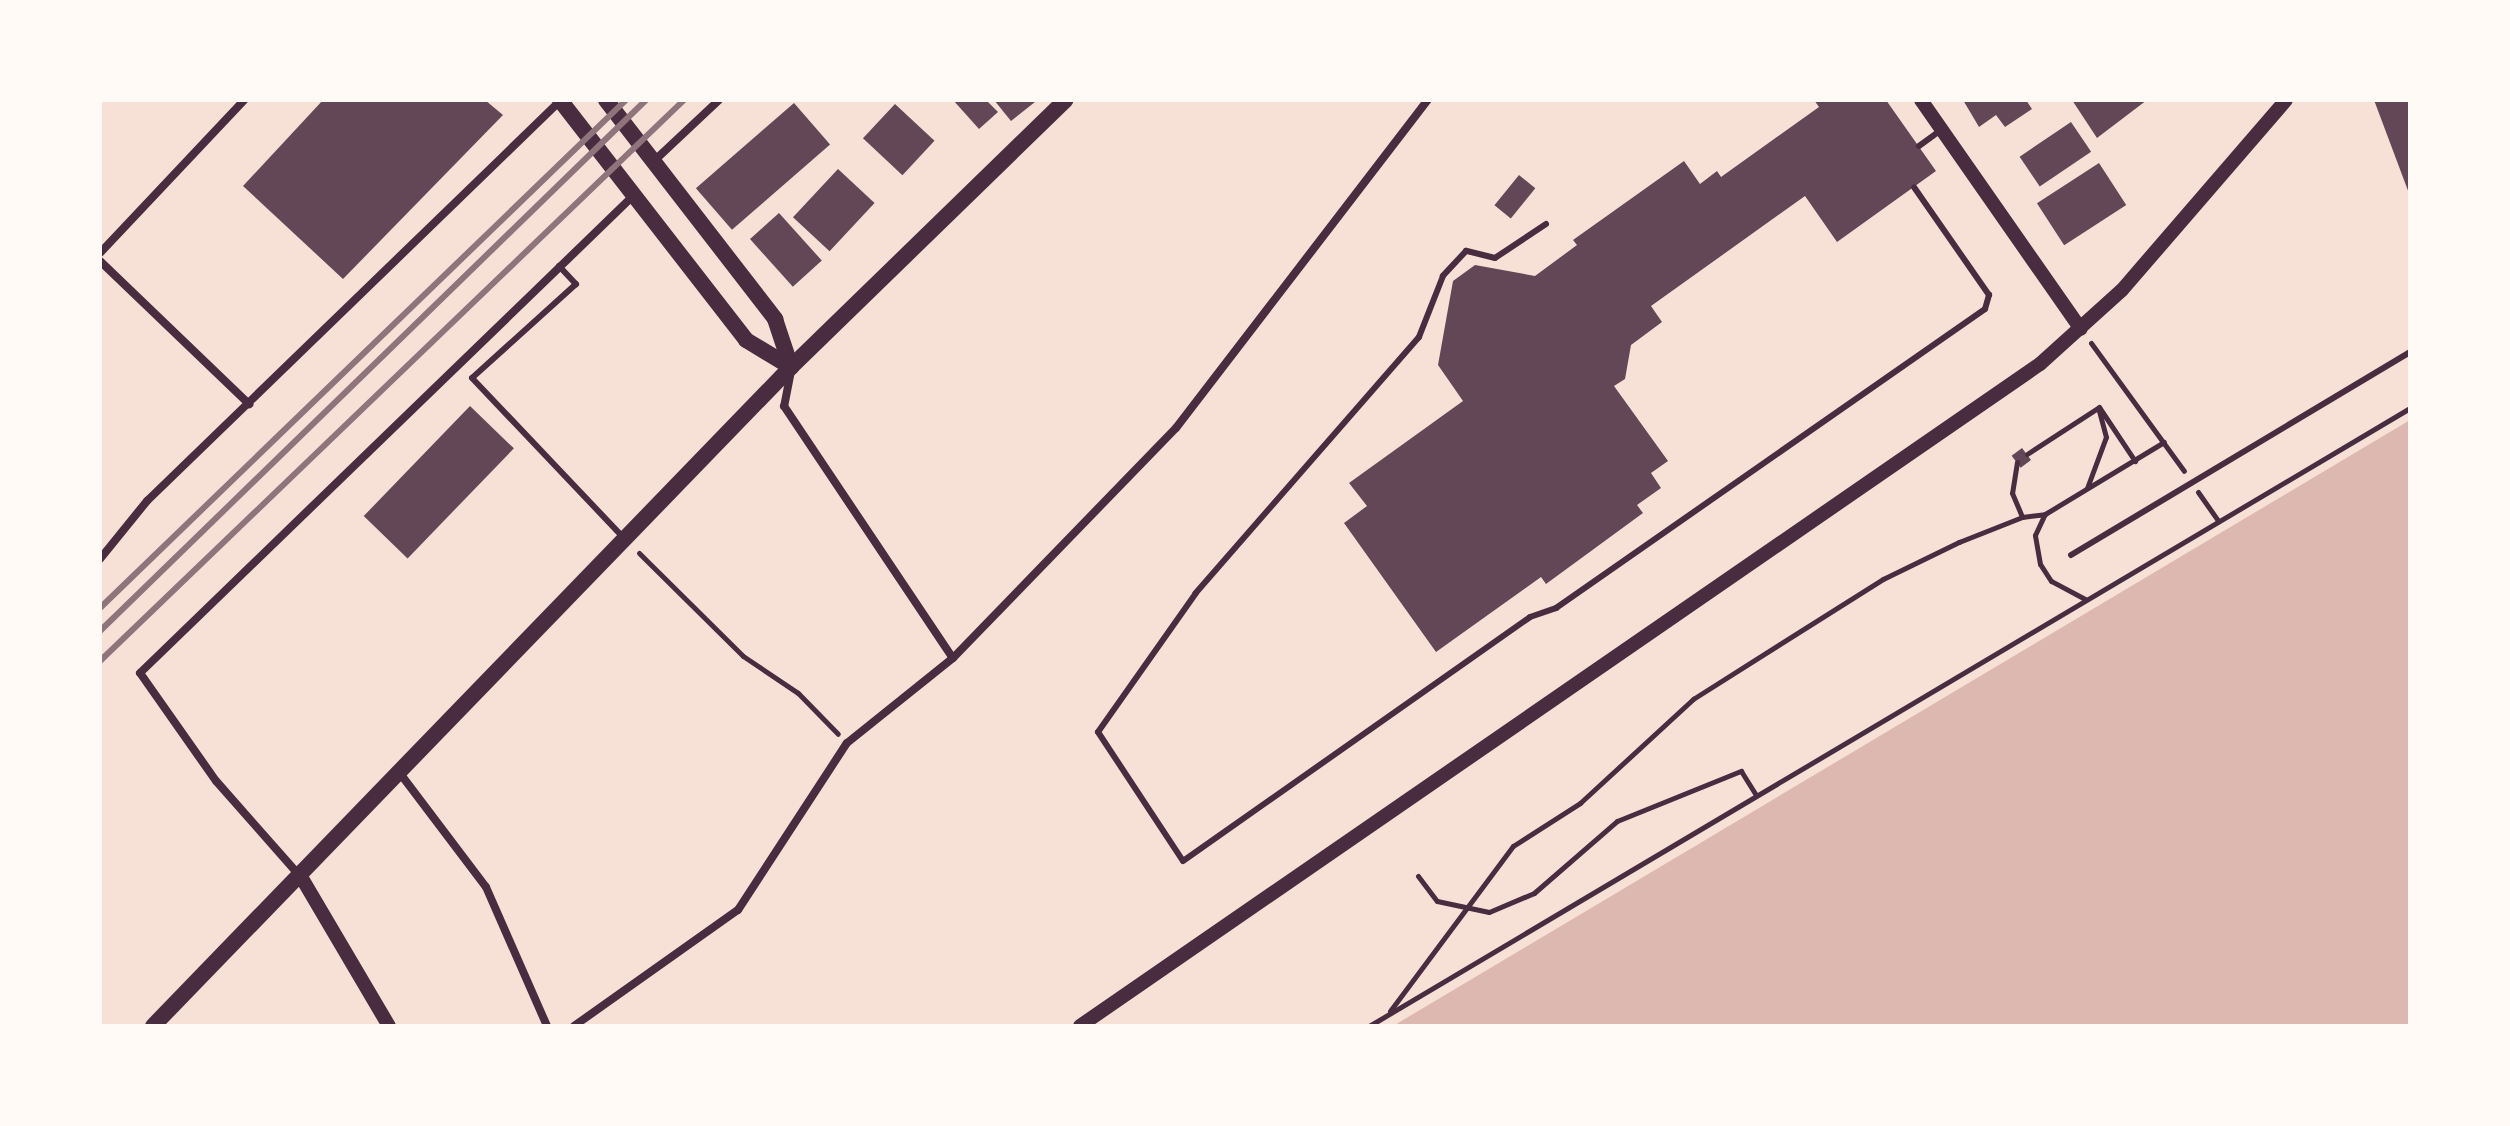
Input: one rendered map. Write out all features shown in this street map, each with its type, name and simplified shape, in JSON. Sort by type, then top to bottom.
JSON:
[{"type":"main road","points":[[560,100],[632,197],[746,340],[791,367]]},
{"type":"main road","points":[[606,100],[775,319],[791,367]]},
{"type":"main road","points":[[153,1026],[791,367],[1066,100]]},
{"type":"street","points":[[100,253],[244,100]]},
{"type":"street","points":[[100,559],[147,501],[560,100]]},
{"type":"street","points":[[654,162],[719,100]]},
{"type":"street","points":[[574,1026],[738,910],[847,743],[953,658],[1176,428],[1428,100]]},
{"type":"street","points":[[1921,100],[2081,329]]},
{"type":"street","points":[[1080,1026],[2040,364],[2122,290],[2286,100]]},
{"type":"street","points":[[389,1026],[300,875],[216,781],[140,673],[632,197]]},
{"type":"street","points":[[100,261],[249,404]]},
{"type":"street","points":[[791,367],[784,406],[953,658]]},
{"type":"street","points":[[399,772],[486,887],[547,1026]]},
{"type":"lane","points":[[1919,146],[1941,130]]},
{"type":"lane","points":[[1546,224],[1495,258],[1466,251],[1443,276],[1419,337],[1196,593],[1098,732],[1183,861],[1530,617],[1556,608],[1985,309],[1989,295],[1914,187]]},
{"type":"lane","points":[[559,266],[576,284],[472,378],[625,539]]},
{"type":"lane","points":[[2071,555],[2410,352]]},
{"type":"path","points":[[2081,329],[2218,521]]},
{"type":"path","points":[[2099,407],[2135,461]]},
{"type":"path","points":[[2027,454],[2099,407]]},
{"type":"path","points":[[2087,489],[2106,437],[2099,407]]},
{"type":"path","points":[[1369,1026],[2410,408]]},
{"type":"path","points":[[1387,1015],[1463,908],[1513,846],[1580,803],[1693,699],[1883,579],[2022,517],[2045,514],[2164,442]]},
{"type":"path","points":[[2017,462],[2012,493],[2022,517]]},
{"type":"path","points":[[2045,514],[2035,535],[2040,564],[2051,581],[2086,599]]},
{"type":"path","points":[[625,539],[743,656],[798,693],[847,743]]},
{"type":"path","points":[[1418,876],[1437,901],[1489,912],[1534,893],[1617,821],[1741,771],[1756,795]]},
{"type":"shaded area","points":[[2410,420],[2410,1026],[1393,1026]]},
{"type":"building","points":[[323,100],[485,100],[503,115],[343,279],[243,186]]},
{"type":"building","points":[[953,100],[986,100],[998,112],[979,129]]},
{"type":"building","points":[[994,100],[1033,100],[1035,102],[1011,121]]},
{"type":"building","points":[[1814,100],[1886,100],[1936,171],[1837,242],[1805,196],[1651,306],[1662,322],[1631,345],[1625,379],[1614,386],[1668,461],[1651,473],[1661,488],[1637,505],[1643,513],[1546,584],[1541,577],[1436,652],[1344,523],[1367,506],[1349,483],[1463,401],[1438,365],[1453,281],[1475,265],[1535,276],[1577,245],[1573,240],[1684,161],[1700,184],[1717,171],[1721,177],[1819,107]]},
{"type":"building","points":[[1963,100],[2026,100],[2032,109],[2005,127],[1996,115],[1979,127]]},
{"type":"building","points":[[2072,100],[2147,100],[2097,138]]},
{"type":"building","points":[[2374,100],[2410,100],[2410,196]]},
{"type":"building","points":[[794,103],[830,145],[732,230],[696,188]]},
{"type":"building","points":[[895,104],[934,141],[902,175],[863,138]]},
{"type":"building","points":[[2071,122],[2091,152],[2040,187],[2020,157]]},
{"type":"building","points":[[2099,163],[2126,205],[2064,245],[2037,203]]},
{"type":"building","points":[[838,169],[875,203],[830,251],[793,217]]},
{"type":"building","points":[[1519,175],[1535,188],[1511,219],[1494,205]]},
{"type":"building","points":[[779,213],[822,261],[793,287],[750,239]]},
{"type":"building","points":[[470,406],[514,448],[408,558],[364,516]]},
{"type":"building","points":[[2022,448],[2031,460],[2021,468],[2012,456]]},
{"type":"railway","points":[[100,608],[626,100]]},
{"type":"railway","points":[[100,631],[646,100]]},
{"type":"railway","points":[[100,661],[684,100]]}]
